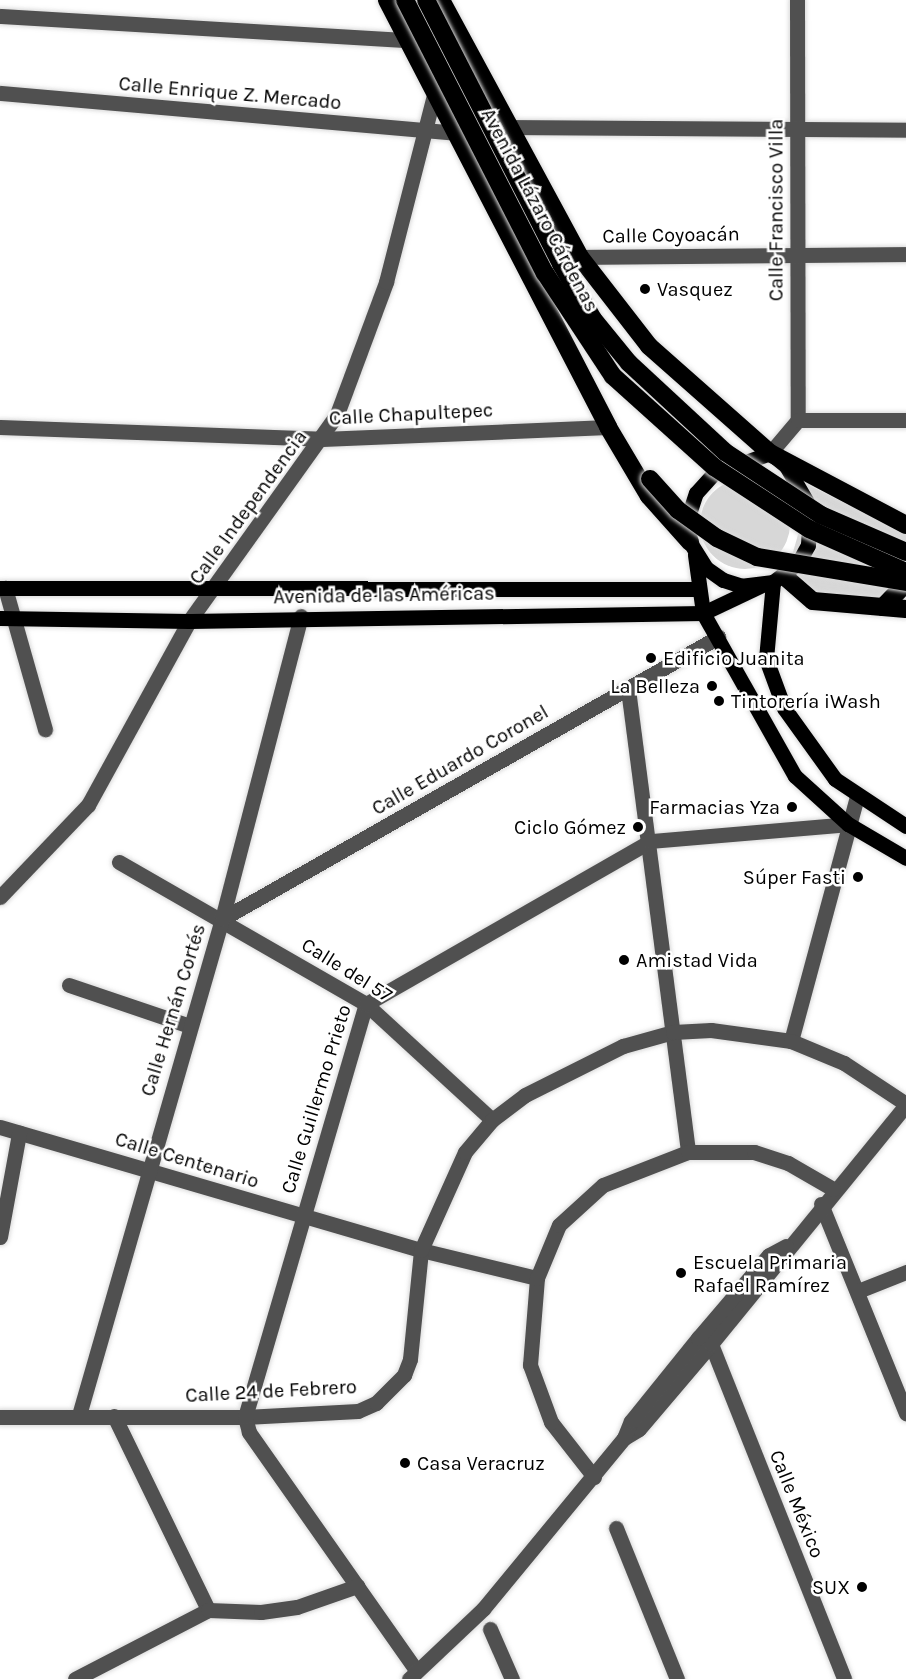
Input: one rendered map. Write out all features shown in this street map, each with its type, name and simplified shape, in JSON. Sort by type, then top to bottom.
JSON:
[{"type":"highway","points":[[387,0],[535,290],[608,427],[649,496],[692,547]]},
{"type":"highway","name":"Avenida Lázaro Cárdenas","points":[[405,0],[545,273],[613,376],[714,467],[809,530],[906,572]]},
{"type":"highway","name":"Avenida Lázaro Cárdenas","points":[[426,0],[561,264],[593,319],[629,363],[725,452],[821,515],[906,552]]},
{"type":"highway","points":[[446,3],[580,257],[649,346],[770,453],[906,525]]},
{"type":"highway","points":[[535,290],[570,338],[651,479],[678,510],[717,538],[757,557],[906,583]]},
{"type":"highway","points":[[773,581],[813,601],[906,609]]},
{"type":"highway","points":[[883,607],[906,583]]},
{"type":"main road","points":[[397,19],[421,0]]},
{"type":"main road","points":[[409,40],[446,3]]},
{"type":"main road","points":[[906,826],[857,797],[818,759],[771,680],[766,659],[773,581],[808,546],[810,507],[786,466],[770,453],[707,480],[688,517],[703,613],[795,776],[848,824],[906,858]]},
{"type":"main road","points":[[692,547],[723,580],[773,581]]},
{"type":"main road","name":"Avenida de las Américas","points":[[7,618],[189,621],[302,616],[703,613],[773,581]]},
{"type":"main road","name":"Avenida de las Américas","points":[[2,588],[214,591],[699,589]]},
{"type":"street","name":"Calle Francisco Villa","points":[[797,0],[798,420]]},
{"type":"street","points":[[0,16],[409,40]]},
{"type":"street","name":"Calle Independencia","points":[[0,897],[88,805],[189,621],[214,591],[322,439],[386,282],[435,91]]},
{"type":"street","name":"Calle Enrique Z. Mercado","points":[[0,93],[456,133]]},
{"type":"street","points":[[511,127],[796,131],[906,130]]},
{"type":"street","name":"Calle Coyoacán","points":[[580,257],[906,254]]},
{"type":"street","points":[[770,453],[798,420],[906,420]]},
{"type":"street","name":"Calle Chapultepec","points":[[0,427],[322,439],[608,427]]},
{"type":"street","points":[[2,588],[7,618],[45,729]]},
{"type":"street","name":"Calle Hernán Cortés","points":[[79,1415],[148,1169],[222,919],[302,616]]},
{"type":"street","name":"Calle Eduardo Coronel","points":[[222,919],[718,637]]},
{"type":"street","points":[[628,689],[651,841],[688,1152]]},
{"type":"street","points":[[791,1041],[857,797]]},
{"type":"street","name":"Calle Guillermo Prieto","points":[[245,1417],[301,1216],[366,1004],[651,841],[848,824]]},
{"type":"street","name":"Calle del 57","points":[[119,861],[366,1004],[492,1120]]},
{"type":"street","points":[[69,985],[190,1026]]},
{"type":"street","name":"Calle 24 de Febrero","points":[[0,1418],[79,1415],[245,1417],[358,1411],[392,1390],[410,1359],[421,1250],[465,1152],[492,1120],[574,1066],[673,1032],[722,1031],[791,1041],[844,1064],[906,1104]]},
{"type":"street","points":[[624,1438],[639,1429],[711,1344],[786,1246],[906,1104]]},
{"type":"street","name":"Calle Centenario","points":[[0,1127],[421,1250],[537,1278]]},
{"type":"street","points":[[0,1237],[19,1133]]},
{"type":"street","points":[[594,1477],[551,1422],[530,1365],[537,1278],[559,1225],[575,1207],[632,1170],[688,1152],[754,1152],[788,1163],[833,1189]]},
{"type":"street","points":[[821,1204],[906,1413]]},
{"type":"street","points":[[245,1417],[249,1432],[357,1586],[412,1675],[483,1609],[594,1477],[624,1438],[631,1421],[698,1338],[769,1255],[786,1246]]},
{"type":"street","points":[[858,1291],[906,1272]]},
{"type":"street","name":"Calle México","points":[[711,1344],[844,1679]]},
{"type":"street","points":[[114,1416],[208,1610]]},
{"type":"street","points":[[616,1528],[677,1679]]},
{"type":"street","points":[[75,1679],[208,1610],[261,1612],[297,1607],[357,1586]]},
{"type":"street","points":[[490,1629],[512,1679]]},
{"type":"shaded area","points":[[745,479],[762,482],[777,492],[787,507],[790,524],[787,541],[777,556],[762,566],[745,569],[728,566],[713,556],[703,541],[700,524],[703,507],[713,492],[728,482]]},
{"type":"shaded area","points":[[804,483],[906,533],[906,565],[896,589],[875,603],[783,587],[804,514]]},
{"type":"place","name":"Vasquez","points":[[645,289]]},
{"type":"place","name":"Edificio Juanita","points":[[651,658]]},
{"type":"place","name":"La Belleza","points":[[712,686]]},
{"type":"place","name":"Tintorería iWash","points":[[719,701]]},
{"type":"place","name":"Farmacias Yza","points":[[792,807]]},
{"type":"place","name":"Ciclo Gómez","points":[[638,827]]},
{"type":"place","name":"Súper Fasti","points":[[858,877]]},
{"type":"place","name":"Amistad Vida","points":[[624,960]]},
{"type":"place","name":"Escuela Primaria Rafael Ramírez","points":[[681,1273]]},
{"type":"place","name":"Casa Veracruz","points":[[405,1463]]},
{"type":"place","name":"SUX","points":[[862,1587]]}]
